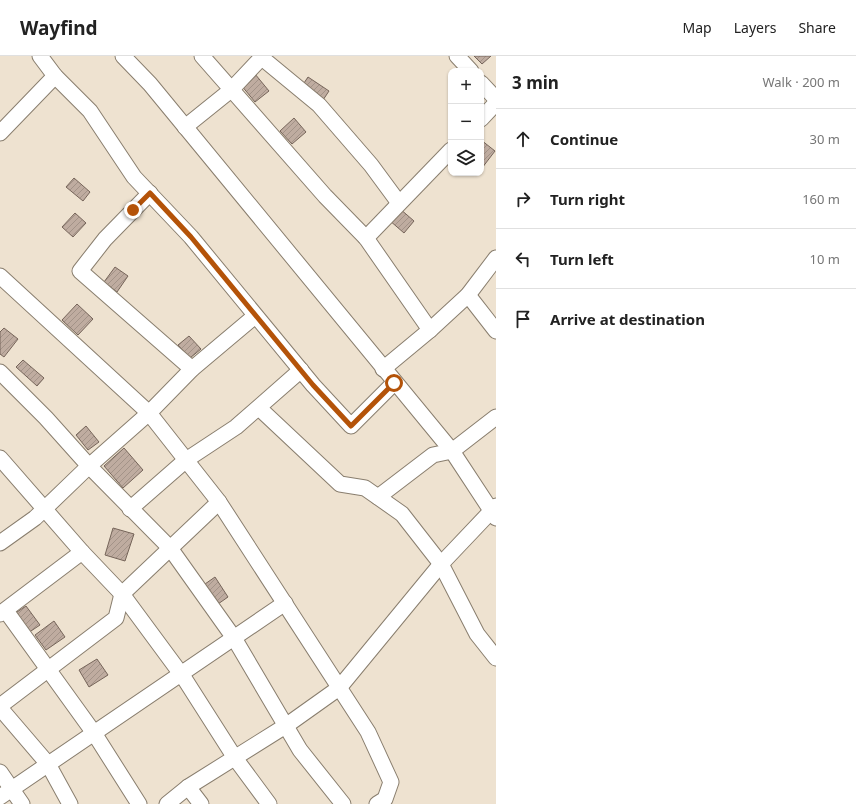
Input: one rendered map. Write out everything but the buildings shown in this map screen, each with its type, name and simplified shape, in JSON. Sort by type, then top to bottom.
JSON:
[{"type":"street","points":[[40,56],[55,76],[90,111],[134,177],[191,237],[313,385],[351,426],[394,383]]},
{"type":"street","points":[[123,56],[150,84],[382,369],[452,451],[495,512],[441,564],[339,688],[287,725],[188,787],[167,804]]},
{"type":"street","points":[[202,56],[325,196],[366,238],[430,330]]},
{"type":"street","points":[[457,56],[468,68]]},
{"type":"street","points":[[185,127],[231,90],[262,57],[319,105],[371,166],[399,203]]},
{"type":"street","points":[[0,134],[55,76]]},
{"type":"street","points":[[484,86],[496,100]]},
{"type":"street","points":[[484,116],[496,103]]},
{"type":"street","points":[[366,238],[448,153]]},
{"type":"street","points":[[150,193],[105,238],[80,271],[192,369]]},
{"type":"street","points":[[382,369],[430,330],[468,295],[496,258]]},
{"type":"street","points":[[0,276],[149,413],[219,502],[368,732],[392,782],[385,800],[377,804]]},
{"type":"street","points":[[468,295],[496,331]]},
{"type":"street","points":[[0,543],[35,518],[89,466],[149,413],[192,369],[255,316]]},
{"type":"street","points":[[130,508],[186,460],[236,427],[301,370]]},
{"type":"street","points":[[0,372],[46,418],[89,466],[170,548],[234,638],[287,725],[300,750],[343,804]]},
{"type":"street","points":[[259,408],[340,484],[365,488],[402,514],[441,564],[477,634],[496,658]]},
{"type":"street","points":[[378,497],[433,455],[452,451],[496,417]]},
{"type":"street","points":[[0,458],[82,552],[122,594],[181,674],[265,803]]},
{"type":"street","points":[[70,804],[48,764],[0,707],[116,618],[122,594],[219,502]]},
{"type":"street","points":[[82,552],[3,613],[94,733],[139,804]]},
{"type":"street","points":[[6,793],[285,603]]},
{"type":"street","points":[[0,772],[6,793],[22,804]]},
{"type":"street","points":[[188,787],[201,804]]},
{"type":"route","points":[[133,210],[150,193],[191,237],[233,290],[313,385],[351,426],[394,383]]}]
